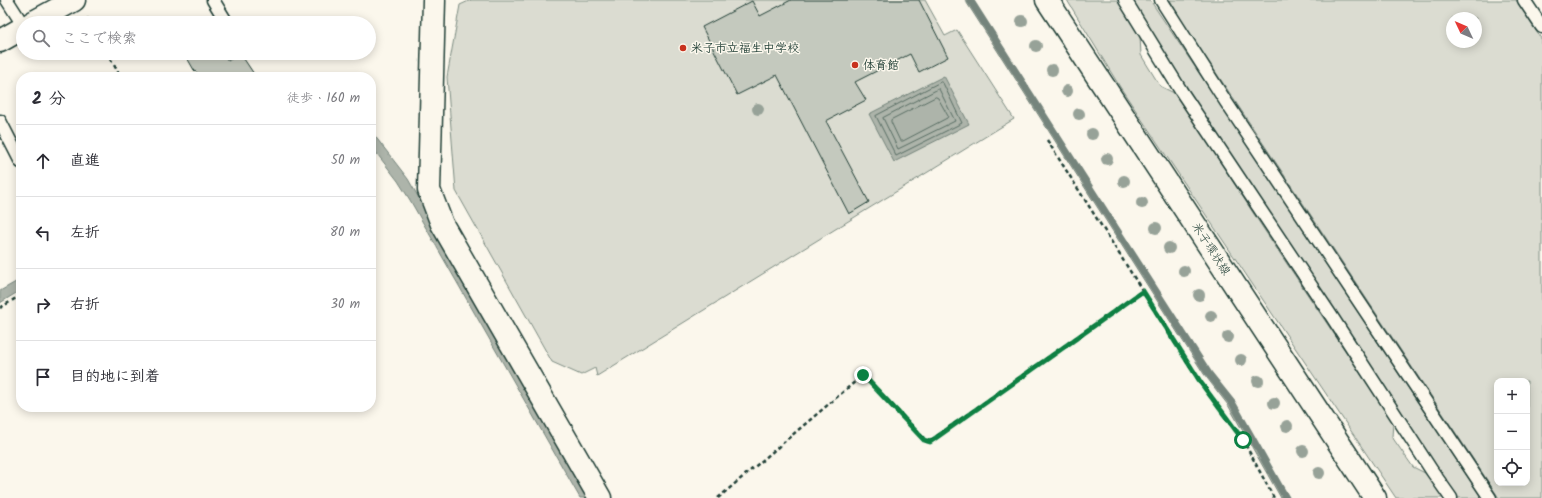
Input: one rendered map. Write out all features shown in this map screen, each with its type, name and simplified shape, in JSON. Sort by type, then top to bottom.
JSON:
[{"type":"street","points":[[45,16],[74,0]]},
{"type":"street","points":[[434,0],[429,190],[442,224],[600,498]]},
{"type":"street","name":"米子環状線","points":[[1047,0],[1376,498]]},
{"type":"street","points":[[0,40],[16,31]]},
{"type":"lane","points":[[7,0],[16,16]]},
{"type":"lane","points":[[213,0],[223,16]]},
{"type":"lane","points":[[1125,0],[1181,91],[1451,498]]},
{"type":"lane","points":[[1161,0],[1226,102],[1490,498]]},
{"type":"lane","points":[[1524,0],[1542,27]]},
{"type":"lane","points":[[0,121],[16,152]]},
{"type":"path","points":[[112,60],[118,72]]},
{"type":"path","points":[[1047,140],[1201,383],[1243,440],[1274,498]]},
{"type":"path","points":[[718,498],[863,375],[924,440],[930,442],[1143,291]]},
{"type":"path","points":[[0,308],[16,298]]},
{"type":"shaded area","points":[[471,0],[925,0],[945,36],[957,30],[1014,119],[597,376],[595,368],[581,375],[552,362],[456,191],[447,77],[460,5]]},
{"type":"shaded area","points":[[1067,0],[1119,0],[1140,36],[1141,55],[1160,86],[1176,94],[1263,228],[1393,422],[1392,437],[1413,467],[1429,475],[1445,498],[1396,498],[1120,87]]},
{"type":"shaded area","points":[[1132,0],[1150,0],[1482,498],[1458,498],[1292,251]]},
{"type":"shaded area","points":[[1170,0],[1516,0],[1542,40],[1542,498],[1499,498],[1183,23]]},
{"type":"water","points":[[965,0],[968,0],[1207,374],[1231,405],[1283,498],[1281,498],[1228,405],[1204,374]]},
{"type":"water","points":[[944,76],[969,124],[894,162],[869,114]]},
{"type":"water","points":[[376,137],[408,179],[591,498],[580,498],[398,181],[376,152]]},
{"type":"water","points":[[16,282],[16,293],[0,303],[0,291]]},
{"type":"building","points":[[791,0],[919,0],[948,57],[919,72],[910,54],[855,82],[866,100],[826,121],[869,202],[849,214],[777,75],[737,95],[702,27],[752,1],[760,16]]},
{"type":"building","points":[[188,60],[245,60],[253,72],[196,72]]},
{"type":"waterway","points":[[970,0],[1209,374],[1233,404],[1286,498]]},
{"type":"place","name":"米子市立福生中学校","points":[[683,48]]},
{"type":"place","name":"体育館","points":[[855,65]]},
{"type":"route","points":[[863,375],[924,440],[930,442],[1143,291],[1201,383],[1243,440]]}]
